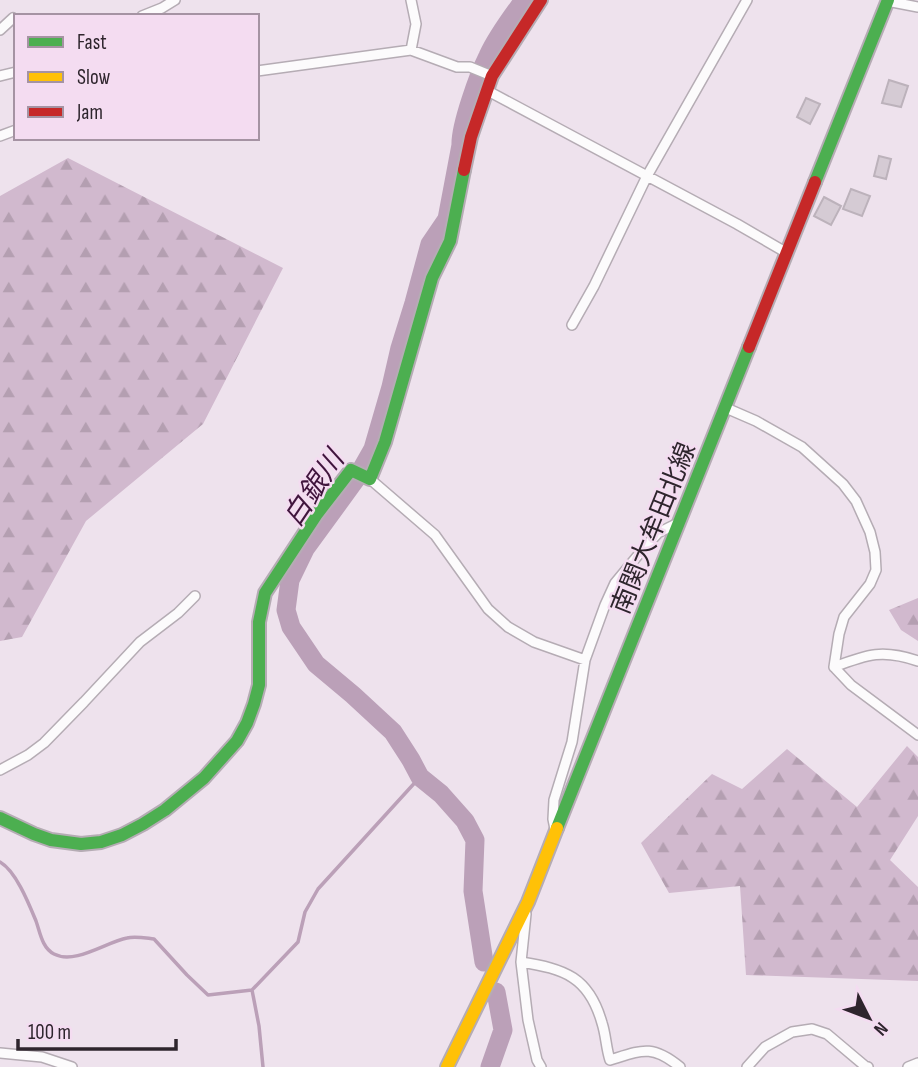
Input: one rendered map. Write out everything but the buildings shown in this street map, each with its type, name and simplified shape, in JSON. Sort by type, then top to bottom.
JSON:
[{"type":"main road","points":[[0,818],[34,835],[83,844],[103,842],[155,817],[205,777],[234,745],[248,720],[257,695],[263,595],[321,508],[351,470],[367,478],[385,442],[432,278],[450,241],[471,137],[492,76],[541,0]]},
{"type":"main road","name":"南関大牟田北線","points":[[447,1067],[528,902],[888,1]]},
{"type":"street","points":[[147,14],[175,0]]},
{"type":"street","points":[[411,0],[416,24],[411,50]]},
{"type":"street","points":[[572,325],[647,177],[747,0]]},
{"type":"street","points":[[888,1],[918,7]]},
{"type":"street","points":[[0,30],[14,19]]},
{"type":"street","points":[[259,71],[411,50],[457,67],[470,67],[492,76]]},
{"type":"street","points":[[488,91],[787,253]]},
{"type":"street","points":[[726,408],[756,421],[802,447],[843,484],[856,501],[870,532],[876,570],[870,584],[844,617],[834,667]]},
{"type":"street","points":[[367,478],[435,535],[488,609],[508,627],[534,642],[585,660]]},
{"type":"street","points":[[555,834],[554,800],[572,743],[585,660],[605,605],[615,583],[658,533],[681,521]]},
{"type":"street","points":[[1,768],[28,755],[44,743],[140,642],[178,613],[195,596]]},
{"type":"street","points":[[834,667],[863,655],[884,653],[918,661]]},
{"type":"street","points":[[834,667],[851,685],[918,735]]},
{"type":"street","points":[[528,902],[521,962],[528,1020],[541,1067]]},
{"type":"street","points":[[521,962],[548,966],[573,977],[587,990],[603,1025],[610,1060],[638,1051],[652,1050],[668,1056],[680,1067]]},
{"type":"street","points":[[747,1067],[765,1047],[792,1032],[812,1029],[827,1034],[868,1067]]},
{"type":"street","points":[[1,1054],[42,1057],[72,1067]]},
{"type":"street","points":[[908,1067],[918,1063]]},
{"type":"green space","points":[[68,158],[283,268],[203,424],[86,521],[22,637],[0,641],[0,196]]},
{"type":"green space","points":[[918,598],[918,641],[901,630],[889,610]]},
{"type":"green space","points":[[907,746],[918,757],[918,816],[890,860],[918,887],[918,981],[746,975],[740,886],[669,893],[641,843],[712,774],[742,789],[787,749],[857,807]]},
{"type":"waterway","name":"白銀川","points":[[484,962],[473,891],[475,840],[465,821],[441,794],[420,777],[393,732],[316,664],[291,627],[286,610],[290,580],[305,549],[356,479],[373,449],[430,244],[447,219],[471,100],[492,49],[524,0]]},
{"type":"waterway","points":[[0,862],[17,880],[44,944],[54,954],[71,957],[127,938],[154,939],[208,995],[252,990],[298,942],[305,912],[318,889],[420,777]]},
{"type":"waterway","points":[[252,990],[263,1067]]},
{"type":"waterway","name":"白銀川","points":[[490,1067],[503,1030],[496,992]]},
{"type":"traffic: fast","points":[[815,182],[888,0]]},
{"type":"traffic: fast","points":[[0,818],[51,840],[81,844],[101,842],[122,835],[165,810],[204,778],[237,741],[247,723],[259,685],[259,622],[265,593],[317,514],[351,470],[370,479],[385,442],[432,278],[450,241],[464,170]]},
{"type":"traffic: fast","points":[[557,828],[749,347]]},
{"type":"traffic: slow","points":[[447,1067],[528,902],[557,828]]},
{"type":"traffic: jam","points":[[464,170],[471,137],[492,76],[541,0]]},
{"type":"traffic: jam","points":[[749,347],[815,182]]}]
